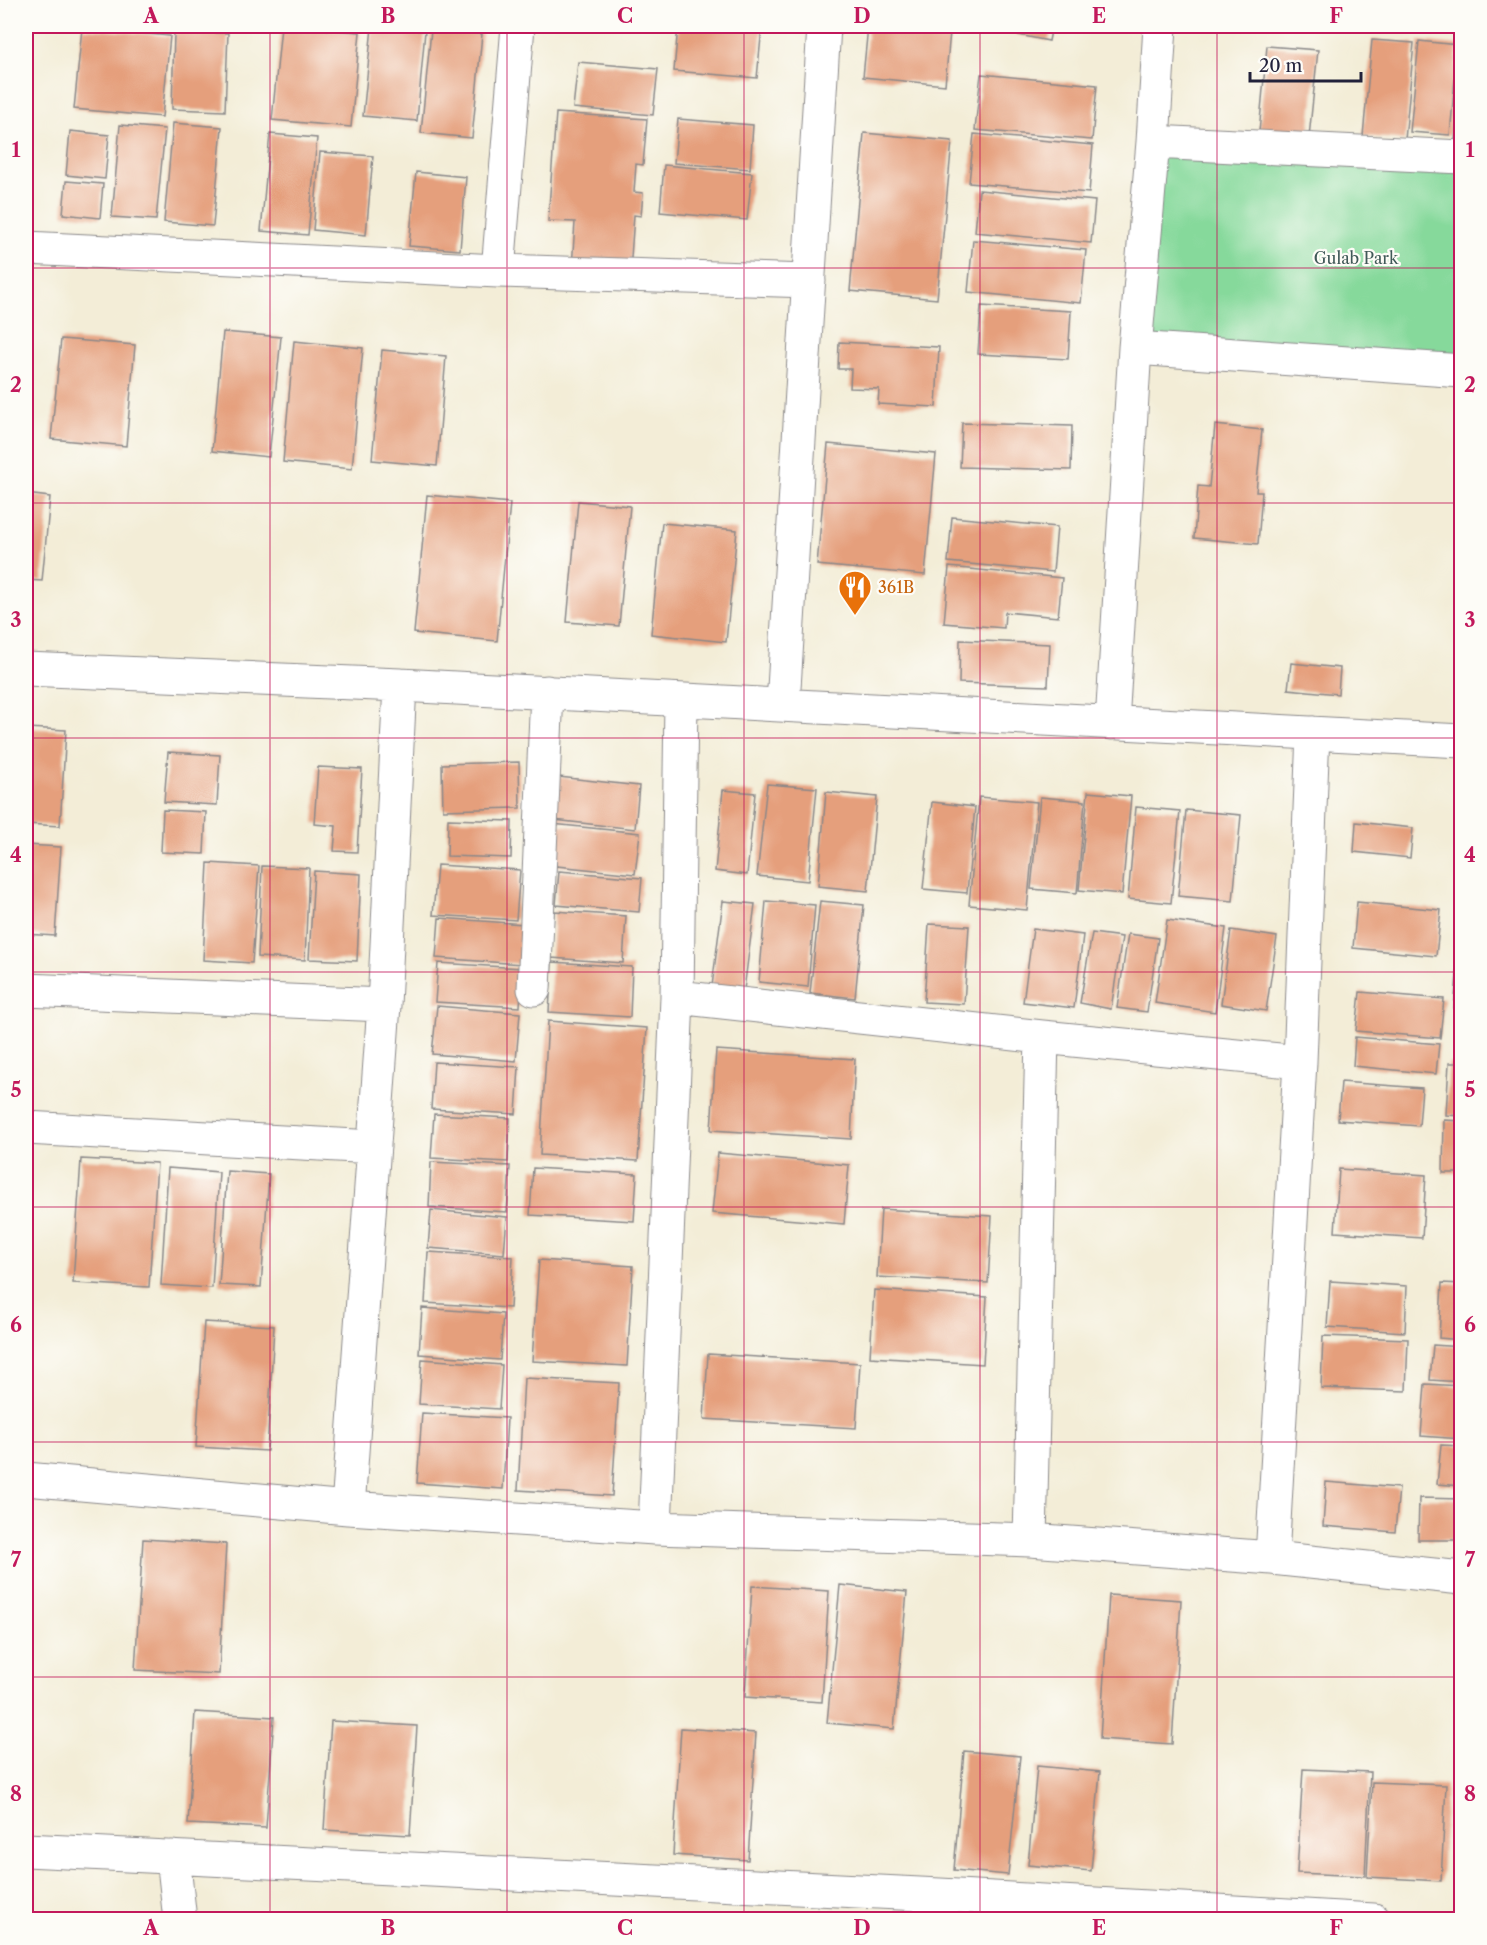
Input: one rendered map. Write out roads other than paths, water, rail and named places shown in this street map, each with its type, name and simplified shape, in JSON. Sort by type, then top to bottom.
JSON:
[{"type":"street","points":[[498,270],[518,26]]},
{"type":"street","points":[[783,705],[824,26]]},
{"type":"street","points":[[1112,723],[1135,348],[1153,142],[1160,26]]},
{"type":"street","points":[[1153,142],[1461,158]]},
{"type":"street","points":[[26,248],[498,270],[809,281]]},
{"type":"street","points":[[1135,348],[1461,371]]},
{"type":"street","points":[[26,669],[400,685],[1461,741]]},
{"type":"street","points":[[348,1508],[384,1005],[400,685]]},
{"type":"street","points":[[534,988],[546,693]]},
{"type":"street","points":[[655,1527],[677,997],[681,700]]},
{"type":"street","points":[[1272,1558],[1300,1062],[1313,733]]},
{"type":"street","points":[[26,990],[384,1005]]},
{"type":"street","points":[[677,997],[1042,1037],[1300,1062]]},
{"type":"street","points":[[1030,1540],[1042,1037]]},
{"type":"street","points":[[26,1128],[374,1147]]},
{"type":"street","points":[[26,1479],[348,1508],[655,1527],[1030,1540],[1272,1558],[1461,1578]]},
{"type":"street","points":[[26,1850],[173,1857],[936,1907],[1374,1920]]},
{"type":"street","points":[[173,1857],[180,1920]]},
{"type":"place","name":"361B","points":[[855,616]]},
{"type":"park label","name":"Gulab Park","points":[[1356,258]]}]
